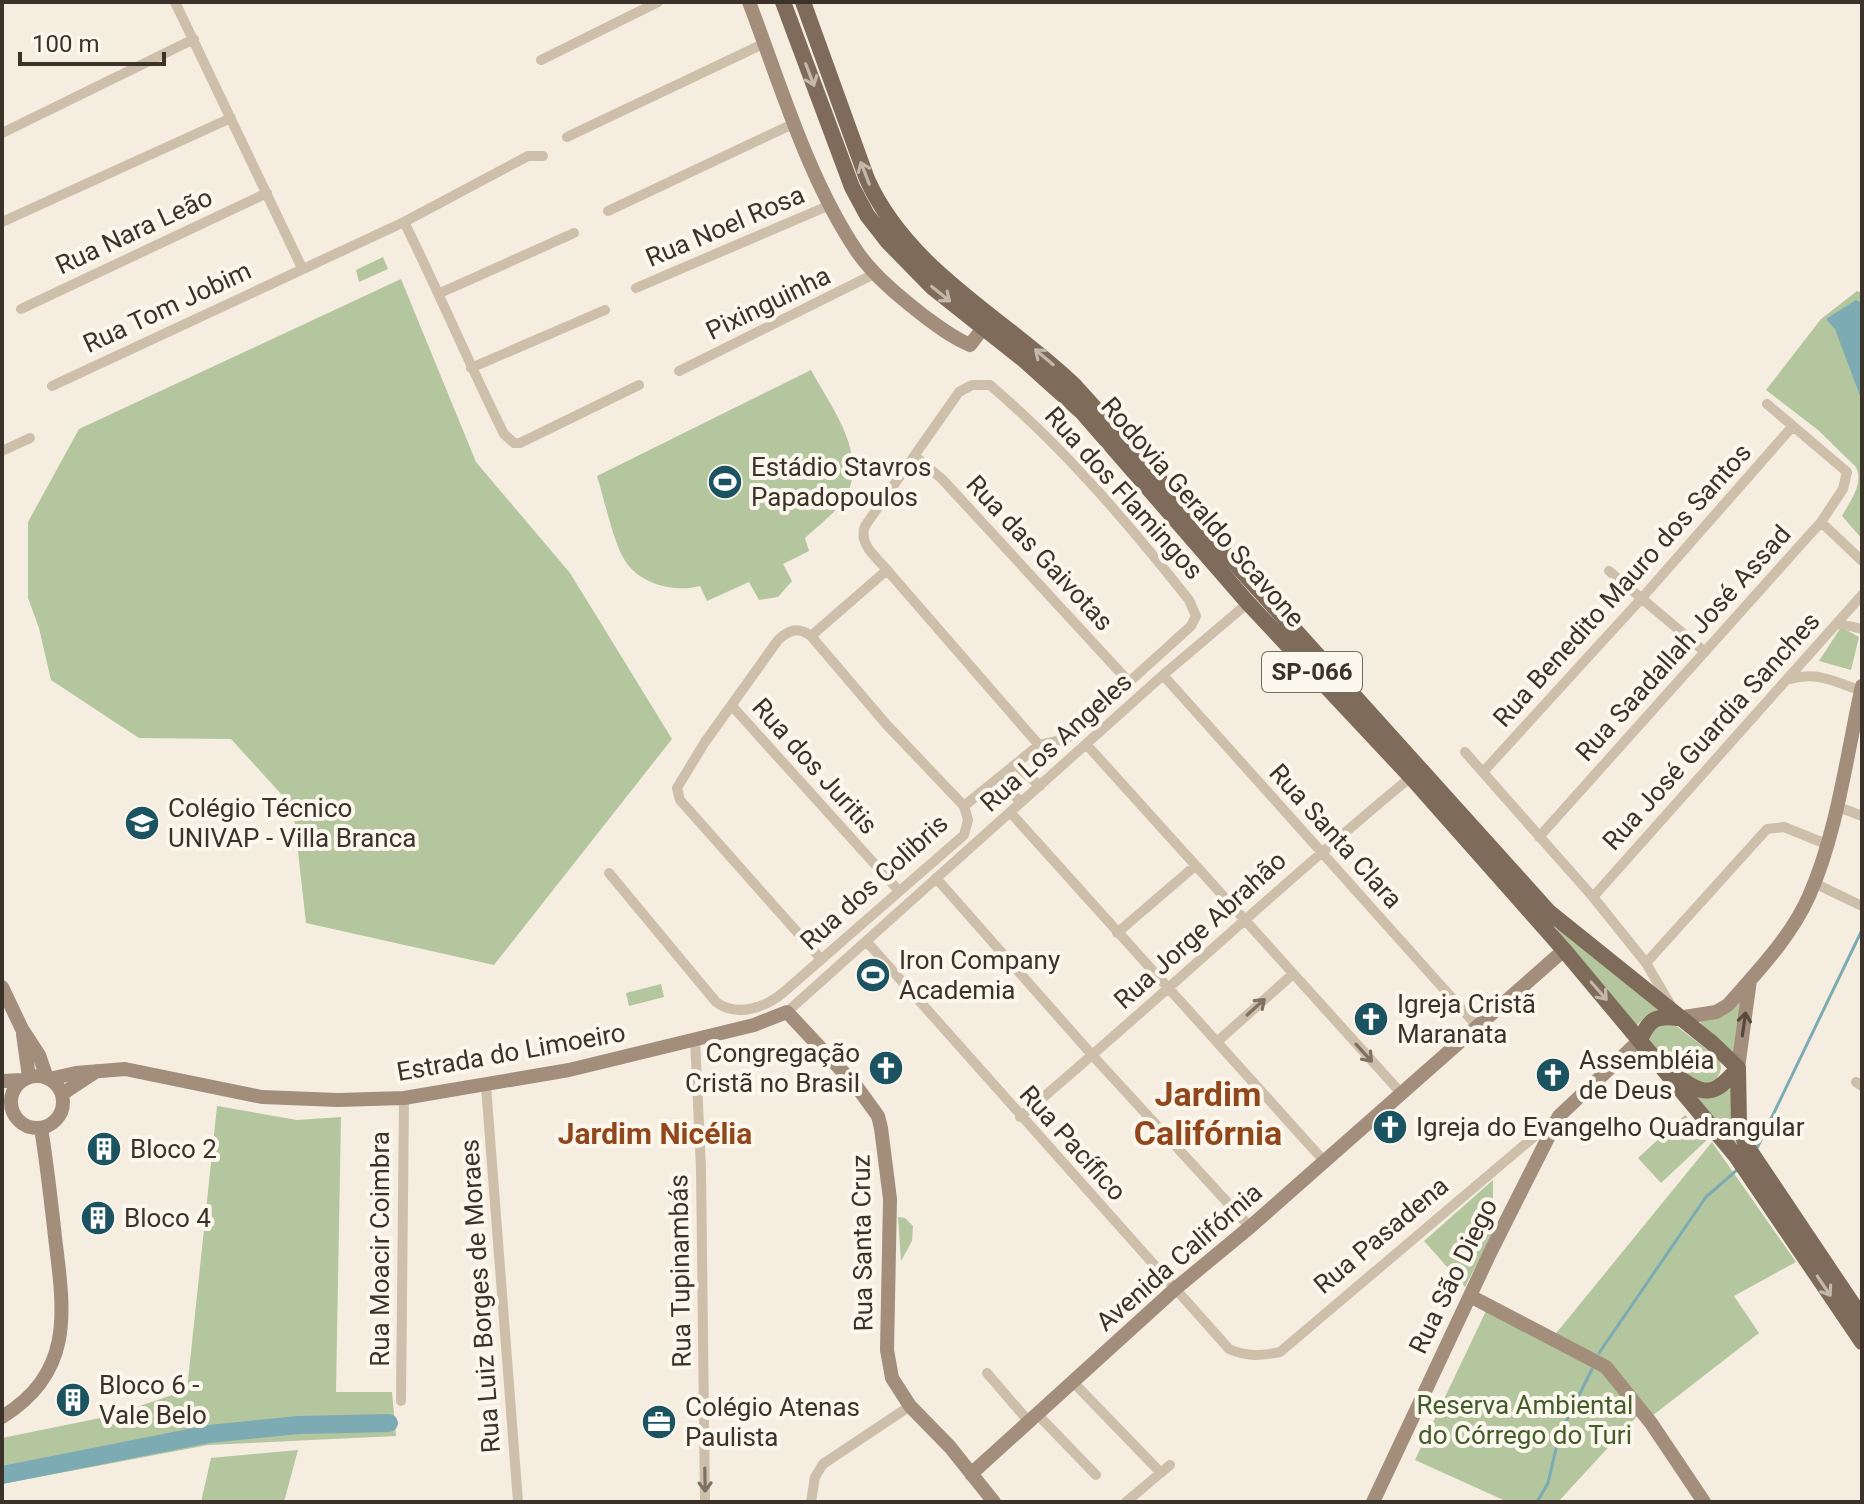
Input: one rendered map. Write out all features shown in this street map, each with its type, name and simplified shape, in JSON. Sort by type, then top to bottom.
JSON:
[{"type":"main road","points":[[749,2],[830,205],[859,254],[915,308],[961,341],[970,345],[983,328]]},
{"type":"main road","name":"Rodovia Geraldo Scavone","points":[[783,2],[852,187],[867,215],[888,242],[932,287],[1033,368],[1082,412],[1248,603],[1411,777],[1564,950],[1736,1156],[1862,1342]]},
{"type":"main road","name":"Rodovia Geraldo Scavone","points":[[803,2],[867,179],[880,205],[902,236],[934,268],[1036,350],[1075,386],[1549,912],[1712,1043],[1738,1068]]},
{"type":"main road","points":[[1640,1040],[1654,1018],[1716,1012],[1728,1005],[1791,928],[1814,883],[1826,844],[1858,723],[1861,689]]},
{"type":"main road","name":"Avenida Califórnia","points":[[971,1474],[1175,1289],[1250,1227],[1564,950]]},
{"type":"main road","points":[[1750,980],[1738,1068],[1739,1124],[1746,1145],[1862,1318]]},
{"type":"main road","points":[[2,987],[48,1078],[62,1094],[59,1116],[41,1128],[22,1124],[7,1103],[26,1079],[22,1029]]},
{"type":"main road","name":"Estrada do Limoeiro","points":[[48,1078],[113,1068],[147,1072],[262,1097],[338,1100],[404,1098],[569,1070],[754,1025],[787,1012]]},
{"type":"main road","name":"Rua Santa Cruz","points":[[787,1012],[857,1087],[878,1116],[886,1151],[890,1199],[888,1365],[892,1378],[910,1406]]},
{"type":"main road","name":"Rua São Diego","points":[[1373,1502],[1470,1296],[1535,1146],[1559,1116],[1640,1040]]},
{"type":"main road","points":[[1651,1055],[1699,1091],[1714,1091],[1724,1085],[1738,1068]]},
{"type":"main road","points":[[62,1094],[97,1071]]},
{"type":"main road","points":[[2,1081],[48,1078]]},
{"type":"main road","points":[[2,1417],[23,1403],[42,1380],[56,1354],[62,1331],[62,1293],[41,1128]]},
{"type":"main road","points":[[1470,1296],[1606,1367],[1657,1432],[1704,1502]]},
{"type":"main road","points":[[910,1406],[950,1447],[994,1502]]},
{"type":"street","points":[[175,2],[302,268]]},
{"type":"street","points":[[541,60],[658,2]]},
{"type":"street","points":[[2,133],[194,39]]},
{"type":"street","points":[[567,137],[765,43]]},
{"type":"street","points":[[2,222],[231,118]]},
{"type":"street","points":[[608,211],[795,123]]},
{"type":"street","name":"Rua Tom Jobim","points":[[52,386],[404,222],[528,156],[543,156]]},
{"type":"street","name":"Rua Nara Leão","points":[[21,309],[267,193]]},
{"type":"street","name":"Rua Noel Rosa","points":[[636,288],[830,205]]},
{"type":"street","points":[[404,222],[440,293],[471,368],[504,434],[514,443],[520,443],[639,385]]},
{"type":"street","points":[[440,293],[574,233]]},
{"type":"street","name":"Pixinguinha","points":[[679,371],[876,273]]},
{"type":"street","points":[[471,368],[605,310]]},
{"type":"street","name":"Rua dos Flamingos","points":[[915,456],[959,392],[972,385],[990,385],[1058,447],[1126,521],[1189,600],[1196,616]]},
{"type":"street","points":[[1767,404],[1792,427]]},
{"type":"street","name":"Rua Saadallah José Assad","points":[[1539,837],[1821,522],[1843,489],[1847,472],[1792,427]]},
{"type":"street","name":"Rua Benedito Mauro dos Santos","points":[[1484,771],[1792,427]]},
{"type":"street","points":[[2,451],[30,438]]},
{"type":"street","points":[[915,456],[863,530],[865,544],[1039,745]]},
{"type":"street","name":"Rua das Gaivotas","points":[[915,456],[942,479],[1130,683]]},
{"type":"street","points":[[1821,522],[1862,561]]},
{"type":"street","points":[[811,636],[887,570]]},
{"type":"street","points":[[1609,571],[1704,651]]},
{"type":"street","name":"Rua José Guardia Sanches","points":[[1593,897],[1862,595]]},
{"type":"street","name":"Rua Los Angeles","points":[[787,1012],[1163,675],[1248,603]]},
{"type":"street","name":"Rua dos Colibris","points":[[609,873],[716,1002],[736,1010],[771,1002],[964,835],[968,820],[964,806],[1039,745],[1066,739],[1191,626],[1196,616]]},
{"type":"street","points":[[1837,623],[1862,629]]},
{"type":"street","points":[[821,959],[677,794],[679,781],[778,640],[788,631],[801,630],[811,636],[886,724],[964,806]]},
{"type":"street","points":[[1787,680],[1804,674],[1821,676],[1861,689]]},
{"type":"street","name":"Rua Santa Clara","points":[[1163,675],[1477,1026]]},
{"type":"street","name":"Rua dos Juritis","points":[[732,706],[899,891]]},
{"type":"street","points":[[1086,744],[1401,1093]]},
{"type":"street","points":[[1465,752],[1593,897],[1646,963],[1678,1018]]},
{"type":"street","points":[[1016,765],[1040,786]]},
{"type":"street","name":"Rua Jorge Abrahão","points":[[1020,1117],[1093,1056],[1319,852],[1411,777]]},
{"type":"street","points":[[998,780],[1021,802]]},
{"type":"street","points":[[1836,806],[1862,816]]},
{"type":"street","points":[[1010,812],[1324,1161]]},
{"type":"street","points":[[1646,963],[1767,829],[1784,827],[1826,844]]},
{"type":"street","points":[[1117,933],[1195,866]]},
{"type":"street","points":[[936,878],[1250,1227]]},
{"type":"street","points":[[1814,883],[1862,906]]},
{"type":"street","name":"Rua Pacífico","points":[[867,942],[1229,1349],[1258,1356]]},
{"type":"street","points":[[1218,1041],[1293,974]]},
{"type":"street","name":"Rua Tupinambás","points":[[695,1039],[701,1169],[705,1502]]},
{"type":"street","name":"Rua Luiz Borges de Moraes","points":[[486,1086],[518,1502]]},
{"type":"street","name":"Rua Moacir Coimbra","points":[[401,1401],[404,1098]]},
{"type":"street","name":"Rua Pasadena","points":[[1258,1356],[1280,1352],[1535,1146]]},
{"type":"street","points":[[987,1373],[1096,1475]]},
{"type":"street","points":[[1074,1383],[1166,1469],[1126,1502]]},
{"type":"street","points":[[811,1502],[815,1477],[823,1464],[910,1406]]},
{"type":"green space","points":[[383,257],[388,269],[359,282],[356,270]]},
{"type":"green space","points":[[401,279],[476,462],[570,573],[672,739],[494,965],[306,923],[293,807],[231,739],[139,738],[51,680],[39,628],[28,598],[28,522],[79,429]]},
{"type":"green space","points":[[1857,291],[1862,293],[1862,539],[1842,516],[1857,486],[1856,467],[1818,430],[1766,390],[1821,319]]},
{"type":"green space","name":"Estádio Stavros Papadopoulos","points":[[811,370],[842,426],[852,456],[853,472],[842,502],[805,538],[809,551],[783,564],[792,581],[778,597],[759,600],[749,582],[707,601],[700,586],[669,587],[648,580],[630,568],[612,531],[597,476]]},
{"type":"green space","points":[[1841,627],[1859,637],[1851,670],[1819,661]]},
{"type":"green space","points":[[1558,929],[1663,1009],[1645,1017],[1636,1026],[1555,930]]},
{"type":"green space","points":[[661,984],[664,997],[629,1006],[626,993]]},
{"type":"green space","points":[[1744,994],[1734,1058],[1698,1020]]},
{"type":"green space","points":[[1670,1021],[1719,1059],[1719,1074],[1708,1085],[1684,1075],[1651,1046],[1649,1037],[1652,1028]]},
{"type":"green space","points":[[1731,1088],[1748,1162],[1694,1096],[1711,1098]]},
{"type":"green space","points":[[217,1106],[297,1120],[341,1117],[336,1392],[392,1392],[396,1436],[208,1445],[2,1484],[2,1438],[110,1416],[187,1390]]},
{"type":"green space","points":[[1685,1115],[1708,1139],[1661,1183],[1638,1158]]},
{"type":"green space","name":"Reserva Ambiental do Córrego do Turi","points":[[1712,1142],[1796,1262],[1734,1296],[1759,1333],[1652,1416],[1638,1415],[1558,1502],[1508,1502],[1415,1460],[1486,1311],[1549,1342]]},
{"type":"green space","points":[[1493,1180],[1493,1234],[1465,1287],[1424,1241]]},
{"type":"green space","points":[[898,1217],[905,1218],[913,1226],[912,1241],[901,1261]]},
{"type":"green space","points":[[298,1450],[284,1502],[201,1502],[211,1458]]},
{"type":"water","points":[[1856,300],[1862,303],[1862,401],[1835,329],[1826,319]]},
{"type":"waterway","points":[[1756,1150],[1862,930]]},
{"type":"waterway","points":[[1599,1353],[1706,1197],[1738,1169]]},
{"type":"waterway","points":[[1537,1502],[1548,1483],[1559,1436],[1592,1369]]},
{"type":"waterway","points":[[2,1475],[209,1434],[298,1425],[389,1423]]},
{"type":"place","name":"Estádio Stavros Papadopoulos","points":[[725,482]]},
{"type":"place","name":"Colégio Técnico UNIVAP - Villa Branca","points":[[142,823]]},
{"type":"place","name":"Iron Company Academia","points":[[873,975]]},
{"type":"place","name":"Igreja Cristã Maranata","points":[[1371,1019]]},
{"type":"place","name":"Congregação Cristã no Brasil","points":[[886,1068]]},
{"type":"place","name":"Assembléia de Deus","points":[[1553,1075]]},
{"type":"place","name":"Igreja do Evangelho Quadrangular","points":[[1390,1127]]},
{"type":"place","name":"Bloco 2","points":[[104,1149]]},
{"type":"place","name":"Bloco 4","points":[[98,1218]]},
{"type":"place","name":"Bloco 6 - Vale Belo","points":[[73,1400]]},
{"type":"place","name":"Colégio Atenas Paulista","points":[[659,1422]]},
{"type":"district","name":"Jardim Califórnia","points":[[1208,1114]]},
{"type":"district","name":"Jardim Nicélia","points":[[655,1134]]}]
